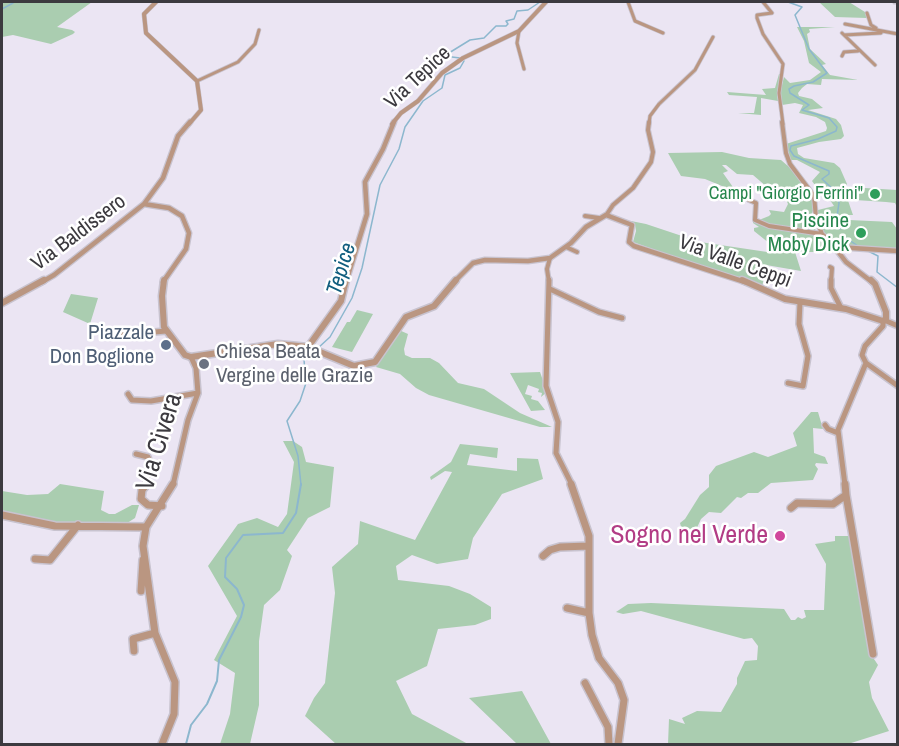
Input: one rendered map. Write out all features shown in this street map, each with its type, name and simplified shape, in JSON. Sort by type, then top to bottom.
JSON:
[{"type":"street","points":[[156,2],[145,13],[146,33],[163,46],[197,81],[238,62],[255,44],[259,30]]},
{"type":"street","name":"Via Tepice","points":[[309,348],[339,306],[367,214],[364,182],[383,149],[393,124],[401,113],[417,101],[442,73],[462,59],[519,31],[546,2]]},
{"type":"street","points":[[628,2],[635,21],[663,33]]},
{"type":"street","points":[[763,2],[772,13],[757,15],[760,26],[783,64],[779,93],[786,153],[790,164],[814,196],[817,222],[822,234],[837,247],[837,251],[846,262],[875,284],[886,312],[883,326],[865,346],[862,355],[867,363],[897,386]]},
{"type":"street","points":[[867,13],[877,30]]},
{"type":"street","points":[[845,24],[865,26],[897,34]]},
{"type":"street","points":[[519,31],[517,43],[524,69]]},
{"type":"street","points":[[875,65],[843,34],[885,32]]},
{"type":"street","points":[[585,216],[599,218],[609,216],[607,214],[613,205],[633,188],[651,162],[653,152],[648,130],[650,116],[695,69],[713,37]]},
{"type":"street","points":[[842,56],[844,52],[859,51]]},
{"type":"street","name":"Via Baldissero","points":[[2,303],[54,276],[144,204],[163,178],[178,136],[201,110],[197,81]]},
{"type":"street","points":[[743,193],[756,204],[755,220],[769,226],[822,234]]},
{"type":"street","points":[[144,204],[168,208],[182,216],[189,233],[186,249],[162,284],[164,327],[185,355],[190,357],[278,344],[309,348],[354,366],[375,362],[406,318],[434,306],[464,270],[473,263],[485,260],[528,261],[550,258],[599,218]]},
{"type":"street","name":"Via Valle Ceppi","points":[[609,216],[632,225],[629,242],[634,246],[732,276],[785,299],[841,308],[884,320]]},
{"type":"street","points":[[566,247],[577,252]]},
{"type":"street","points":[[837,247],[897,251]]},
{"type":"street","points":[[550,258],[547,269],[549,289],[546,386],[558,422],[556,453],[584,514],[589,546],[589,613],[592,635],[599,658],[618,683],[624,700],[618,744]]},
{"type":"street","points":[[830,267],[832,268],[831,288],[841,308]]},
{"type":"street","points":[[549,289],[599,312],[622,318]]},
{"type":"street","points":[[788,383],[803,386],[808,356],[799,324],[800,302]]},
{"type":"street","points":[[884,320],[897,326]]},
{"type":"street","points":[[120,334],[166,331]]},
{"type":"street","name":"Via Civera","points":[[146,527],[172,488],[188,420],[198,393],[196,368],[190,357]]},
{"type":"street","points":[[867,363],[843,415],[838,433],[873,654]]},
{"type":"street","points":[[128,394],[132,400],[151,400],[198,393]]},
{"type":"street","points":[[825,425],[828,429],[838,433]]},
{"type":"street","points":[[136,454],[148,457],[149,460],[147,483],[142,490],[141,499],[148,505],[162,506]]},
{"type":"street","points":[[791,508],[797,503],[833,504],[846,495]]},
{"type":"street","points":[[2,515],[55,526],[78,525],[129,529],[146,527],[142,546],[155,633],[175,682],[174,714],[162,744]]},
{"type":"street","points":[[35,559],[50,560],[78,525]]},
{"type":"street","points":[[543,556],[550,550],[560,547],[589,546]]},
{"type":"street","points":[[141,591],[144,553]]},
{"type":"street","points":[[567,608],[589,613]]},
{"type":"street","points":[[134,651],[133,639],[155,633]]},
{"type":"street","points":[[585,683],[608,727],[609,744]]},
{"type":"green space","points":[[2,2],[92,2],[57,27],[75,32],[51,44],[13,35],[2,37]]},
{"type":"green space","points":[[819,2],[849,2],[865,12],[867,18],[835,17]]},
{"type":"green space","points":[[797,27],[835,27],[809,29],[810,32],[807,34],[810,49],[826,64],[822,65],[830,75],[858,80],[822,79],[821,85],[807,84],[802,88],[798,93],[799,96],[812,99],[823,108],[808,110],[836,119],[841,125],[844,136],[841,139],[797,148],[798,154],[804,158],[834,163],[840,168],[847,184],[844,189],[853,215],[847,215],[846,218],[892,222],[897,229],[897,249],[837,245],[826,236],[818,221],[818,210],[834,206],[830,200],[832,196],[828,190],[817,188],[812,181],[820,172],[797,160],[790,160],[786,144],[826,131],[827,128],[825,122],[816,117],[799,113],[803,105],[795,103],[782,105],[780,93],[784,77],[790,83],[810,80],[821,72],[809,63],[804,41]]},
{"type":"green space","points":[[779,74],[782,74],[777,93],[778,101],[761,98],[761,115],[738,113],[754,113],[757,97],[729,95],[727,92],[766,95],[762,89],[775,88]]},
{"type":"green space","points":[[722,152],[749,158],[781,160],[796,173],[812,196],[814,208],[809,221],[810,226],[816,229],[812,232],[768,224],[759,220],[771,214],[769,210],[784,212],[788,204],[785,197],[776,199],[774,193],[753,175],[737,174],[726,165],[722,165],[728,171],[723,173],[735,190],[729,189],[705,179],[681,176],[668,153]]},
{"type":"green space","name":"Campi \"Giorgio Ferrini\"","points":[[849,187],[897,190],[897,207],[895,203],[855,200]]},
{"type":"green space","points":[[753,220],[769,227],[820,234],[826,241],[821,247],[814,246],[815,252],[795,252],[801,271],[766,265],[762,288],[633,242],[636,231],[631,221],[700,242],[774,253],[769,243],[754,231],[754,228],[759,227],[753,223]]},
{"type":"green space","points":[[71,294],[98,298],[90,324],[63,312]]},
{"type":"green space","points":[[357,310],[373,314],[352,352],[332,347],[347,322],[350,322]]},
{"type":"green space","points":[[399,330],[408,334],[404,349],[405,355],[412,358],[430,358],[439,363],[458,383],[484,389],[520,413],[552,427],[540,427],[429,395],[416,388],[400,374],[376,367]]},
{"type":"green space","points":[[540,372],[547,392],[541,397],[542,393],[538,392],[539,389],[528,385],[525,394],[532,396],[531,399],[538,401],[545,410],[531,411],[510,373]]},
{"type":"green space","points":[[811,412],[818,412],[823,429],[813,428],[814,453],[825,457],[828,464],[816,463],[818,469],[813,480],[771,483],[758,493],[748,493],[741,498],[737,497],[721,513],[709,512],[701,519],[695,532],[696,536],[686,545],[680,523],[700,495],[709,487],[709,475],[716,466],[754,452],[768,457],[797,446],[793,433]]},
{"type":"green space","points":[[283,441],[293,441],[302,447],[306,462],[334,467],[330,507],[308,518],[287,550],[292,556],[280,590],[264,605],[259,641],[259,705],[250,744],[220,744],[230,714],[235,673],[214,660],[237,616],[208,566],[238,524],[257,518],[278,527],[287,514],[294,462]]},
{"type":"green space","points":[[460,444],[498,448],[497,458],[470,454],[467,465],[517,471],[517,458],[538,459],[543,479],[502,494],[473,538],[468,559],[437,564],[412,555],[396,566],[398,580],[449,586],[470,594],[491,607],[491,619],[475,625],[438,629],[427,666],[396,681],[412,714],[468,744],[336,744],[305,716],[325,683],[335,593],[332,567],[358,544],[360,521],[415,540],[452,472],[445,471],[431,480],[430,477],[451,462]]},
{"type":"green space","points":[[60,484],[104,491],[101,510],[109,514],[115,514],[132,505],[139,505],[135,518],[121,527],[35,521],[25,525],[2,517],[2,491],[27,495],[48,494]]},
{"type":"green space","points":[[835,536],[850,536],[866,633],[872,656],[878,665],[869,682],[872,698],[889,731],[848,744],[668,744],[669,719],[685,724],[682,718],[697,711],[721,712],[737,684],[737,678],[745,661],[757,660],[758,646],[752,638],[744,639],[641,611],[623,614],[616,612],[628,604],[651,603],[784,609],[791,620],[798,617],[802,619],[806,617],[804,610],[824,610],[826,564],[815,544],[835,541]]},
{"type":"green space","points":[[522,691],[551,744],[517,744],[469,698]]},
{"type":"waterway","points":[[2,9],[13,3],[11,2]]},
{"type":"waterway","name":"Tepice","points":[[460,58],[444,56],[470,40],[484,38],[496,26],[506,26],[508,24],[506,21],[514,19],[517,11],[528,10],[540,2]]},
{"type":"waterway","points":[[788,2],[802,7],[795,15],[809,49],[827,73],[813,82],[794,86],[789,89],[790,93],[809,105],[802,110],[829,118],[837,127],[836,131],[818,139],[791,146],[790,150],[794,156],[829,171],[829,174],[822,179],[837,193],[839,203],[836,223],[840,229]]},
{"type":"waterway","name":"Tepice","points":[[318,348],[330,337],[352,298],[362,268],[380,185],[399,149],[405,127],[423,101],[442,88],[445,75],[460,68],[464,61]]},
{"type":"waterway","points":[[846,238],[858,246]]},
{"type":"waterway","points":[[868,251],[878,256],[877,272],[898,288]]},
{"type":"waterway","name":"Tepice","points":[[301,484],[298,456],[287,421],[300,401],[306,383],[304,360],[314,351]]},
{"type":"waterway","name":"Tepice","points":[[186,744],[191,725],[207,704],[217,681],[219,660],[241,617],[244,605],[237,589],[225,577],[226,558],[243,535],[283,533],[296,513],[301,484]]},
{"type":"place","name":"Campi \"Giorgio Ferrini\"","points":[[875,194]]},
{"type":"place","name":"Piscine Moby Dick","points":[[861,233]]},
{"type":"place","name":"Piazzale Don Boglione","points":[[166,345]]},
{"type":"place","name":"Chiesa Beata Vergine delle Grazie","points":[[204,364]]},
{"type":"place","name":"Sogno nel Verde","points":[[780,536]]}]
